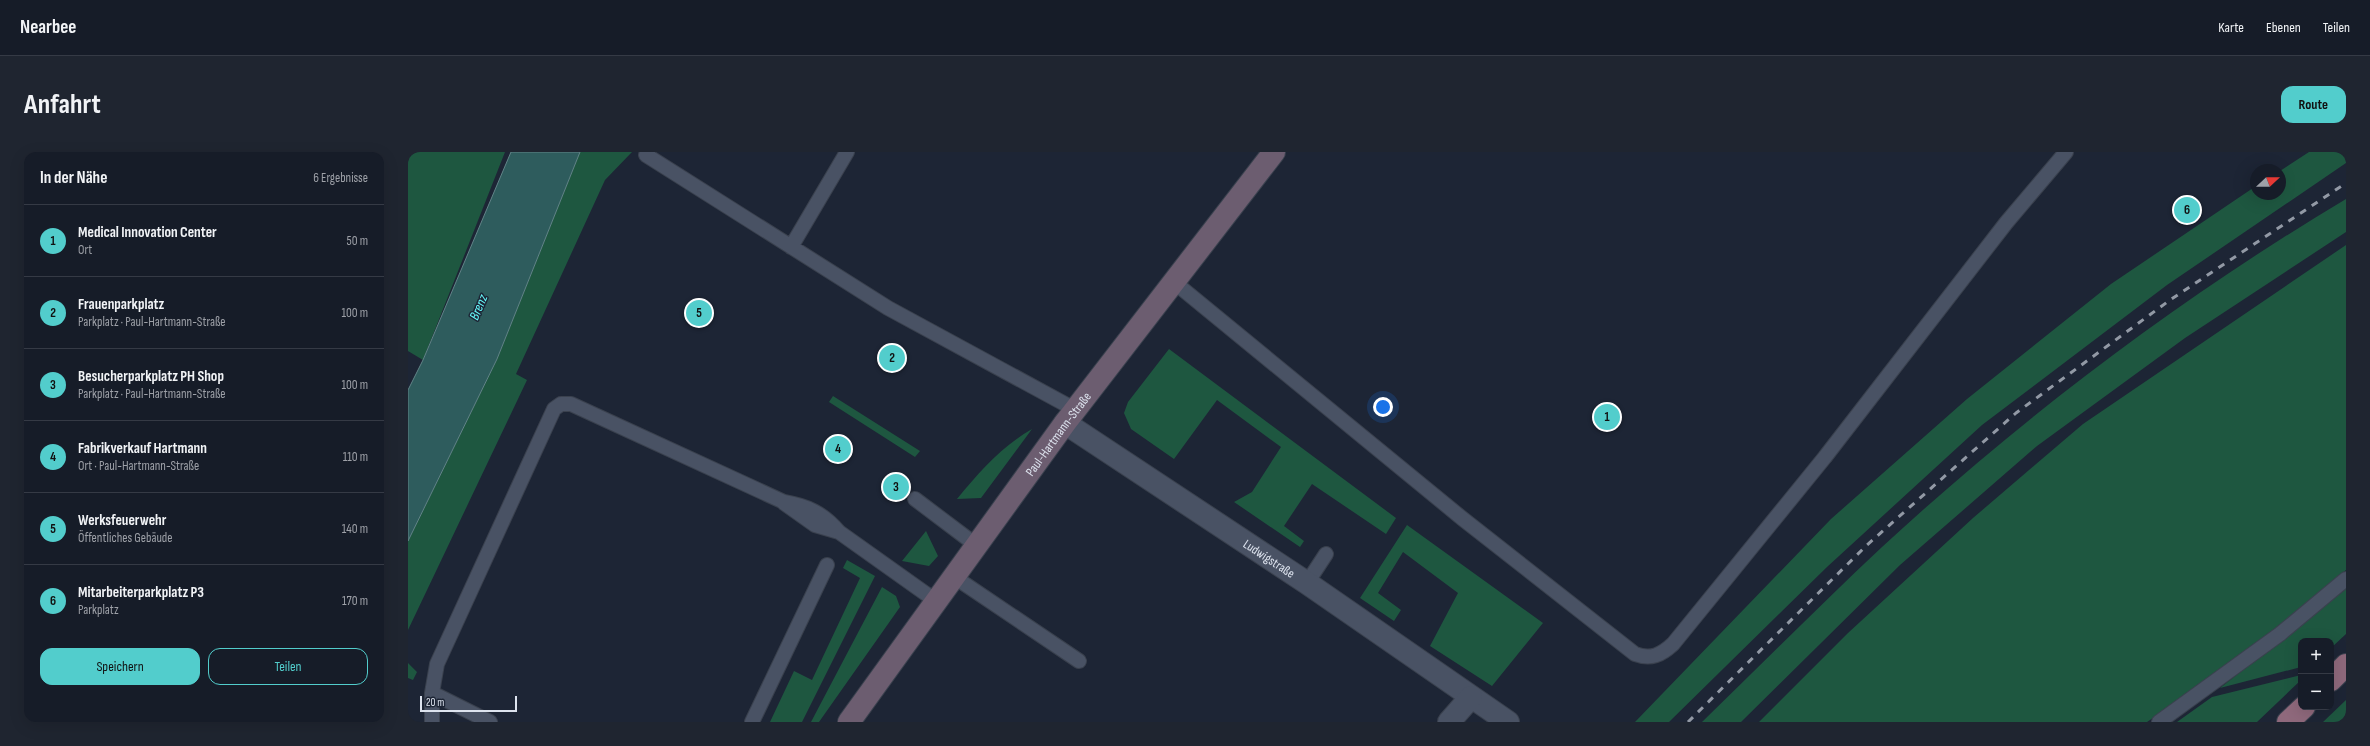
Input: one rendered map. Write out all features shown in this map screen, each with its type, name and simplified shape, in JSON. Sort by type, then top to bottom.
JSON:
[{"type":"main road","name":"Paul-Hartmann-Straße","points":[[849,722],[1070,416],[1274,152]]},
{"type":"main road","points":[[2334,677],[2346,665]]},
{"type":"main road","points":[[2288,722],[2301,710]]},
{"type":"street","name":"Ludwigstraße","points":[[1070,416],[1508,722]]},
{"type":"street","points":[[1449,722],[1471,697]]},
{"type":"lane","points":[[648,152],[646,155],[888,308],[1070,416]]},
{"type":"lane","points":[[791,247],[847,152]]},
{"type":"lane","points":[[1174,282],[1463,519],[1635,654],[1644,657],[1657,656],[1673,644],[1820,463],[2006,223],[2066,152]]},
{"type":"lane","points":[[432,722],[432,693],[437,664],[554,409],[561,404],[571,404],[784,502],[810,508],[823,516],[839,532],[936,601]]},
{"type":"lane","points":[[915,500],[976,545]]},
{"type":"lane","points":[[1307,583],[1326,554]]},
{"type":"lane","points":[[752,722],[827,565]]},
{"type":"lane","points":[[953,576],[1079,661]]},
{"type":"lane","points":[[2159,722],[2280,634],[2346,579]]},
{"type":"lane","points":[[432,693],[490,722]]},
{"type":"shaded area","points":[[408,152],[505,152],[423,360],[408,351]]},
{"type":"shaded area","points":[[580,152],[632,152],[605,180],[516,374],[527,380],[408,630],[408,541],[497,359]]},
{"type":"shaded area","points":[[2309,152],[2346,152],[2346,163],[2167,285],[1982,425],[1827,567],[1669,722],[1635,722],[1831,519],[1967,399],[2111,284],[2250,190],[2250,200],[2286,200],[2286,167]]},
{"type":"shaded area","points":[[2346,199],[2346,232],[2185,338],[2037,446],[1900,565],[1741,722],[1702,722],[1882,547],[1936,498],[2047,405],[2164,318],[2223,277]]},
{"type":"shaded area","points":[[2346,245],[2346,570],[2274,631],[2200,686],[2147,722],[1759,722],[1848,633],[1973,518],[2083,424]]},
{"type":"shaded area","points":[[1169,349],[1396,518],[1386,534],[1312,484],[1284,526],[1304,541],[1300,547],[1234,502],[1252,492],[1281,447],[1217,400],[1174,459],[1131,429],[1124,413],[1128,402]]},
{"type":"shaded area","points":[[833,396],[920,451],[915,457],[829,402]]},
{"type":"shaded area","points":[[1032,429],[981,498],[957,499],[992,460],[1010,444]]},
{"type":"shaded area","points":[[1407,525],[1543,623],[1492,686],[1430,646],[1458,593],[1403,552],[1378,593],[1401,610],[1394,621],[1360,598]]},
{"type":"shaded area","points":[[926,531],[938,556],[929,566],[902,561]]},
{"type":"shaded area","points":[[847,560],[875,576],[802,722],[770,722],[794,671],[812,680],[860,578],[843,568]]},
{"type":"shaded area","points":[[882,587],[896,596],[900,607],[819,722],[811,722]]},
{"type":"shaded area","points":[[2346,589],[2346,634],[2334,645],[2334,638],[2298,638],[2298,668],[2220,688]]},
{"type":"shaded area","points":[[408,663],[417,672],[413,680],[408,678]]},
{"type":"shaded area","points":[[2298,676],[2298,683],[2257,722],[2177,722],[2212,697]]},
{"type":"shaded area","points":[[2346,700],[2346,718],[2341,722],[2323,722]]},
{"type":"water","name":"Brenz","points":[[511,152],[580,152],[497,359],[408,541],[408,390],[423,360]]},
{"type":"railway","points":[[1688,722],[1867,545],[2016,413],[2170,300],[2346,183]]},
{"type":"place","name":"Mitarbeiterparkplatz P3","points":[[2187,210]]},
{"type":"place","name":"Werksfeuerwehr","points":[[699,313]]},
{"type":"place","name":"Frauenparkplatz","points":[[892,358]]},
{"type":"place","name":"Medical Innovation Center","points":[[1607,417]]},
{"type":"place","name":"Fabrikverkauf Hartmann","points":[[838,449]]},
{"type":"place","name":"Besucherparkplatz PH Shop","points":[[896,487]]}]
